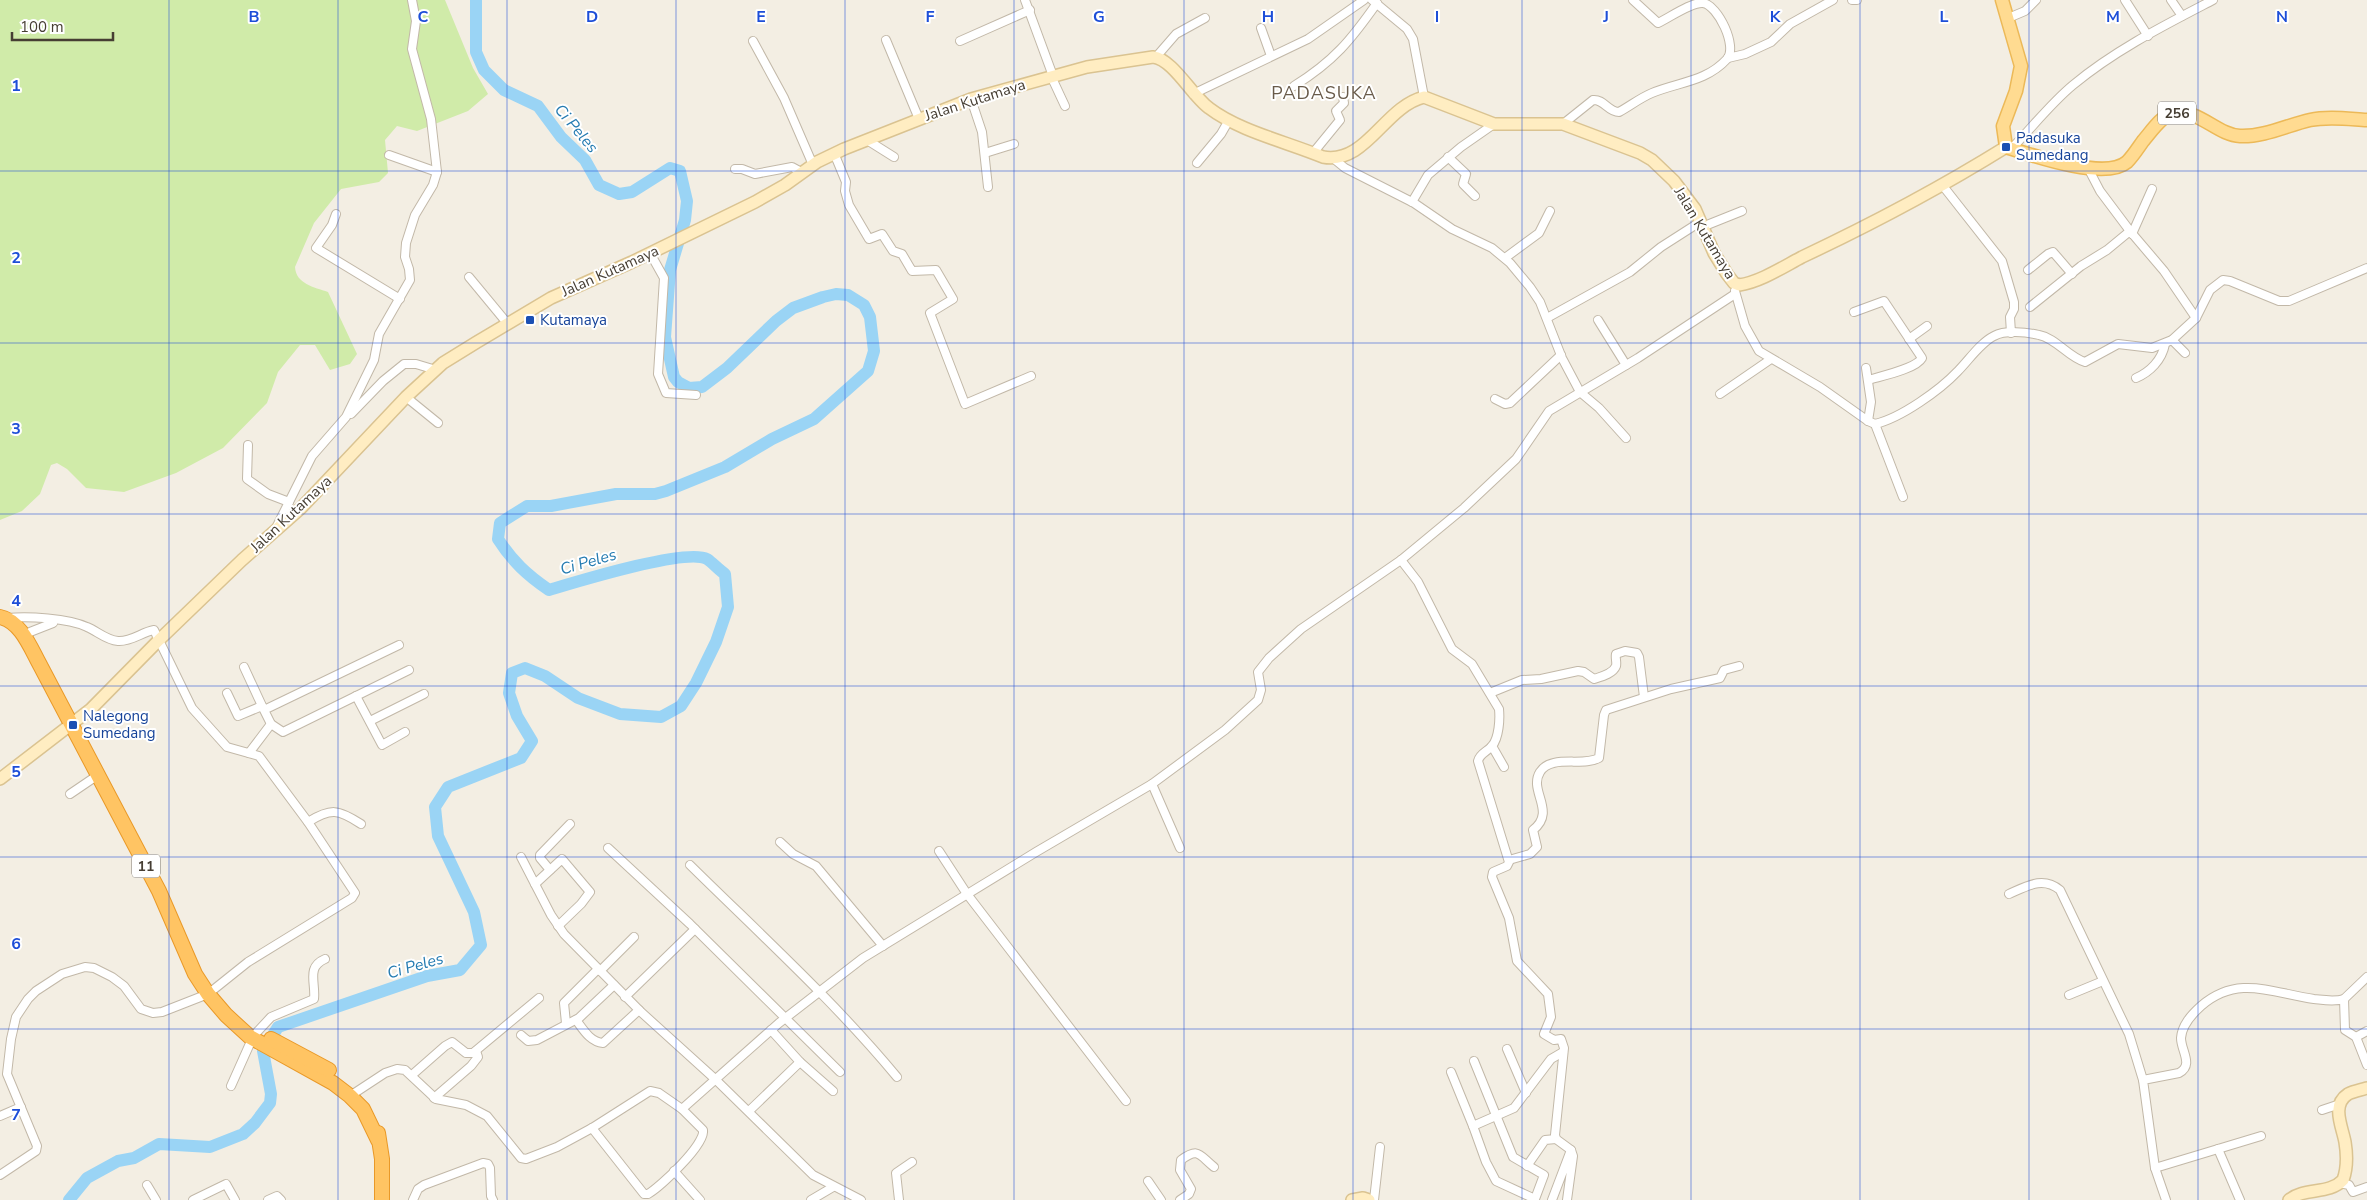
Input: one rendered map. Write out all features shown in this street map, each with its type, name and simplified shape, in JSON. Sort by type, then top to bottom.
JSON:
[{"type":"highway","name":"11","points":[[3,618],[17,626],[73,725],[159,890],[195,974],[208,994],[220,1007],[257,1036],[338,1075],[373,1120],[378,1132],[382,1159],[382,1200]]},
{"type":"main road","points":[[2002,0],[2006,19],[2020,60],[2021,72],[2002,126],[2008,148]]},
{"type":"main road","points":[[1156,57],[1172,68],[1193,94],[1208,108],[1229,120],[1313,153],[1334,159],[1349,155],[1399,108],[1424,97]]},
{"type":"main road","name":"Jalan Kutamaya","points":[[0,779],[73,725],[106,695],[159,640],[242,560],[301,508],[406,397],[436,370],[507,323],[550,298],[700,230],[755,202],[813,165],[834,154],[919,118],[971,99],[1052,76],[1134,58],[1156,57]]},
{"type":"main road","name":"Jalan Kutamaya","points":[[1424,97],[1494,124],[1523,122],[1563,124],[1640,153],[1652,160],[1681,190],[1694,209],[1714,253],[1736,289],[1816,251],[1942,186],[2008,148]]},
{"type":"main road","name":"256","points":[[2008,148],[2042,159],[2088,168],[2111,168],[2127,162],[2157,125],[2171,113],[2195,116],[2222,130],[2241,136],[2319,118],[2367,120]]},
{"type":"main road","points":[[2289,1200],[2300,1192],[2330,1188],[2340,1183],[2346,1166],[2345,1142],[2339,1117],[2340,1104],[2350,1094],[2367,1088]]},
{"type":"main road","points":[[1352,1200],[1363,1198],[1369,1200]]},
{"type":"street","points":[[342,425],[374,360],[379,334],[410,280],[405,257],[406,243],[415,215],[433,185],[437,172],[431,120],[412,49],[416,21],[412,0]]},
{"type":"street","points":[[1025,0],[1052,76],[1065,106]]},
{"type":"street","points":[[1193,94],[1308,39],[1364,0]]},
{"type":"street","points":[[1728,58],[1745,54],[1771,42],[1790,24],[1833,0]]},
{"type":"street","points":[[1852,0],[1857,0]]},
{"type":"street","points":[[2006,19],[2025,11],[2036,0]]},
{"type":"street","points":[[2125,0],[2148,36]]},
{"type":"street","points":[[2171,0],[2182,16]]},
{"type":"street","points":[[2008,148],[2071,86],[2115,54],[2213,0]]},
{"type":"street","points":[[1294,86],[1335,57],[1352,38],[1375,1],[1407,29],[1413,38],[1424,97]]},
{"type":"street","points":[[1563,124],[1593,100],[1598,100],[1613,111],[1619,112],[1651,94],[1704,77],[1728,58],[1732,50],[1731,43],[1716,12],[1709,5],[1697,4],[1658,23],[1637,1]]},
{"type":"street","points":[[960,41],[1030,10]]},
{"type":"street","points":[[1156,57],[1176,34],[1205,18]]},
{"type":"street","points":[[1262,28],[1271,56]]},
{"type":"street","points":[[886,40],[919,118]]},
{"type":"street","points":[[753,41],[784,98],[813,165]]},
{"type":"street","points":[[1313,153],[1339,121],[1340,117],[1336,111],[1344,103],[1343,97]]},
{"type":"street","points":[[971,99],[982,132],[988,187]]},
{"type":"street","points":[[1197,163],[1221,134],[1229,120]]},
{"type":"street","points":[[1412,202],[1428,175],[1448,157],[1494,124]]},
{"type":"street","points":[[867,140],[894,158]]},
{"type":"street","points":[[985,153],[1014,144]]},
{"type":"street","points":[[834,154],[846,182],[845,192],[849,205],[869,239],[882,234],[894,251],[902,254],[912,271],[936,270],[953,299],[930,313],[965,404],[1032,376]]},
{"type":"street","points":[[389,155],[437,172]]},
{"type":"street","points":[[1448,157],[1466,174],[1463,184],[1475,196]]},
{"type":"street","points":[[1334,159],[1345,168],[1412,202],[1452,229],[1492,248],[1505,258],[1530,287],[1548,318],[1561,356],[1580,392],[1626,438]]},
{"type":"street","points":[[735,169],[742,169],[755,174],[792,166],[802,173]]},
{"type":"street","points":[[2088,168],[2100,190],[2131,233],[2164,271],[2196,318]]},
{"type":"street","points":[[1942,186],[2002,261],[2014,302],[2014,309],[2010,316],[2011,333]]},
{"type":"street","points":[[2030,307],[2072,274],[2131,233],[2152,189]]},
{"type":"street","points":[[1505,258],[1539,233],[1550,211]]},
{"type":"street","points":[[1548,318],[1630,272],[1661,247],[1701,224],[1742,211]]},
{"type":"street","points":[[336,214],[332,226],[316,248],[400,299]]},
{"type":"street","points":[[2028,270],[2053,252],[2072,274]]},
{"type":"street","points":[[650,253],[664,278],[658,374],[666,393],[696,395]]},
{"type":"street","points":[[2136,378],[2155,366],[2169,342],[2196,318],[2210,290],[2223,280],[2230,281],[2279,301],[2289,301],[2367,268]]},
{"type":"street","points":[[469,277],[507,323]]},
{"type":"street","points":[[682,1109],[785,1018],[863,958],[1152,784],[1226,730],[1258,700],[1261,690],[1258,672],[1269,658],[1301,629],[1401,560],[1464,508],[1508,468],[1522,452],[1549,411],[1626,366],[1736,289],[1745,326],[1755,347],[1771,359],[1820,386],[1871,423]]},
{"type":"street","points":[[1854,312],[1884,302],[1922,358],[1920,361],[1868,380]]},
{"type":"street","points":[[1598,320],[1626,366]]},
{"type":"street","points":[[1909,339],[1927,326]]},
{"type":"street","points":[[1871,423],[1910,407],[1936,391],[1949,381],[1991,337],[2011,333],[2044,336],[2083,362],[2118,344],[2152,348],[2169,342]]},
{"type":"street","points":[[2169,342],[2185,353]]},
{"type":"street","points":[[1495,399],[1505,404],[1510,403],[1561,356]]},
{"type":"street","points":[[1720,394],[1771,359]]},
{"type":"street","points":[[273,534],[315,452],[383,381],[404,364],[416,364],[436,370]]},
{"type":"street","points":[[1866,368],[1871,402],[1871,423],[1903,497]]},
{"type":"street","points":[[406,397],[438,423]]},
{"type":"street","points":[[248,445],[247,479],[268,494],[289,502]]},
{"type":"street","points":[[1401,560],[1418,582],[1452,649],[1472,664],[1499,709],[1500,717],[1492,746],[1479,757],[1478,761],[1509,860],[1508,865],[1493,872],[1492,877],[1508,918],[1517,961],[1548,994],[1551,1017],[1544,1034],[1554,1040],[1561,1039],[1563,1052],[1559,1141]]},
{"type":"street","points":[[0,1175],[36,1151],[36,1146],[21,1107],[4,1075],[16,1017],[28,999],[62,974],[85,967],[102,971],[124,986],[141,1009],[153,1013],[162,1012],[208,994],[248,962],[354,896],[355,891],[308,822],[259,756],[227,747],[192,708],[153,629],[138,637],[121,642],[112,640],[86,626],[72,622],[21,617],[3,618]]},
{"type":"street","points":[[25,639],[32,630],[59,621]]},
{"type":"street","points":[[227,693],[238,716],[263,708],[398,646]]},
{"type":"street","points":[[1490,693],[1522,680],[1541,679],[1578,671],[1584,672],[1594,679],[1600,678],[1611,672],[1616,666],[1616,654],[1625,651],[1638,654],[1644,697]]},
{"type":"street","points":[[1509,860],[1530,854],[1538,846],[1533,830],[1544,809],[1536,780],[1543,768],[1550,765],[1599,758],[1605,712],[1644,697],[1720,678],[1724,670],[1739,666]]},
{"type":"street","points":[[244,667],[271,724],[282,732],[409,670]]},
{"type":"street","points":[[370,721],[424,694]]},
{"type":"street","points":[[356,696],[382,745],[405,732]]},
{"type":"street","points":[[249,753],[271,724]]},
{"type":"street","points":[[1492,746],[1504,767]]},
{"type":"street","points":[[70,794],[98,775]]},
{"type":"street","points":[[1152,784],[1180,848]]},
{"type":"street","points":[[308,822],[324,813],[338,812],[361,824]]},
{"type":"street","points":[[550,870],[540,858],[540,854],[570,824]]},
{"type":"street","points":[[780,842],[793,854],[816,866],[883,946]]},
{"type":"street","points":[[608,848],[695,928],[840,1072]]},
{"type":"street","points":[[939,851],[967,894],[1126,1102]]},
{"type":"street","points":[[521,857],[558,926],[625,997],[749,1111],[813,1175],[861,1200]]},
{"type":"street","points":[[535,884],[563,860],[590,892],[581,904],[558,926]]},
{"type":"street","points":[[690,865],[819,991],[865,1039],[897,1078]]},
{"type":"street","points":[[2009,894],[2039,882],[2049,883],[2060,890],[2129,1034],[2143,1080],[2155,1168],[2166,1200]]},
{"type":"street","points":[[625,997],[695,928]]},
{"type":"street","points":[[566,1024],[564,1003],[634,937]]},
{"type":"street","points":[[231,1086],[257,1036],[271,1017],[314,999],[313,972],[316,963],[325,959]]},
{"type":"street","points":[[2143,1080],[2179,1073],[2183,1070],[2186,1063],[2181,1040],[2188,1019],[2209,1000],[2220,993],[2236,988],[2257,987],[2296,997],[2330,1001],[2344,999],[2367,977]]},
{"type":"street","points":[[2068,995],[2103,981]]},
{"type":"street","points":[[521,1035],[528,1041],[536,1040],[576,1020],[614,985]]},
{"type":"street","points":[[412,1075],[449,1043],[456,1044],[469,1054],[476,1051],[539,998]]},
{"type":"street","points":[[2344,999],[2345,1030],[2356,1037],[2367,1065]]},
{"type":"street","points":[[576,1020],[596,1042],[603,1043],[639,1010]]},
{"type":"street","points":[[771,1030],[800,1062],[832,1092]]},
{"type":"street","points":[[2356,1037],[2367,1031]]},
{"type":"street","points":[[1507,1049],[1526,1093]]},
{"type":"street","points":[[434,1098],[471,1066],[478,1057],[476,1051]]},
{"type":"street","points":[[1472,1126],[1496,1114],[1514,1108],[1551,1059],[1563,1052]]},
{"type":"street","points":[[1451,1072],[1493,1178],[1499,1184],[1534,1200],[1537,1197],[1544,1175],[1514,1158],[1474,1061]]},
{"type":"street","points":[[749,1111],[800,1062]]},
{"type":"street","points":[[353,1094],[393,1070],[400,1069],[412,1075],[434,1098],[466,1105],[488,1116],[523,1158],[528,1158],[557,1147],[592,1128],[650,1091],[659,1093],[682,1109],[704,1132],[699,1143],[674,1171],[652,1191],[644,1194],[592,1128]]},
{"type":"street","points":[[2322,1110],[2340,1104]]},
{"type":"street","points":[[0,1116],[21,1107]]},
{"type":"street","points":[[2155,1168],[2261,1136]]},
{"type":"street","points":[[1527,1166],[1545,1140],[1559,1141],[1572,1150],[1573,1156],[1567,1200]]},
{"type":"street","points":[[1374,1200],[1380,1147]]},
{"type":"street","points":[[1552,1200],[1572,1150]]},
{"type":"street","points":[[2218,1150],[2240,1200]]},
{"type":"street","points":[[1184,1199],[1191,1189],[1180,1170],[1181,1160],[1194,1152],[1214,1167]]},
{"type":"street","points":[[899,1200],[896,1173],[912,1162]]},
{"type":"street","points":[[413,1200],[420,1187],[488,1164],[493,1200]]},
{"type":"street","points":[[674,1171],[700,1200]]},
{"type":"street","points":[[1148,1181],[1161,1200]]},
{"type":"street","points":[[2340,1183],[2349,1185],[2353,1192],[2367,1187]]},
{"type":"street","points":[[197,1199],[226,1184],[235,1200]]},
{"type":"street","points":[[147,1185],[156,1200]]},
{"type":"street","points":[[811,1200],[833,1187]]},
{"type":"street","points":[[268,1200],[277,1196],[281,1200]]},
{"type":"green space","points":[[0,0],[445,0],[473,68],[488,94],[468,111],[417,131],[397,126],[385,140],[388,173],[379,182],[341,189],[314,223],[295,267],[296,273],[307,284],[328,292],[357,354],[350,364],[330,370],[315,345],[300,345],[278,372],[267,403],[223,448],[176,473],[124,492],[86,488],[67,469],[57,463],[51,465],[40,494],[22,511],[0,520]]},
{"type":"waterway","name":"Ci Peles","points":[[69,1200],[87,1178],[118,1161],[134,1158],[159,1144],[210,1147],[243,1134],[255,1123],[270,1103],[271,1094],[263,1051],[278,1027],[427,976],[460,970],[481,945],[474,912],[438,836],[435,807],[448,787],[521,758],[532,741],[517,716],[509,693],[512,673],[525,668],[545,676],[578,698],[620,714],[661,717],[681,706],[696,683],[716,642],[728,607],[725,574],[707,559],[695,557],[677,558],[655,562],[630,567],[549,590],[520,567],[503,547],[498,539],[500,523],[527,506],[551,506],[616,494],[655,494],[725,467],[772,439],[814,419],[868,371],[874,351],[870,317],[864,305],[848,295],[836,294],[793,308],[776,321],[727,368],[702,387],[689,388],[678,382],[674,377],[665,337],[670,270],[685,220],[687,201],[680,171],[670,168],[632,192],[619,194],[599,185],[585,160],[561,137],[538,106],[504,90],[484,70],[476,52],[476,0]]},
{"type":"place","name":"Padasuka Sumedang","points":[[2006,147]]},
{"type":"place","name":"Kutamaya","points":[[530,320]]},
{"type":"place","name":"Nalegong Sumedang","points":[[73,725]]},
{"type":"district","name":"PADASUKA","points":[[1324,93]]}]
